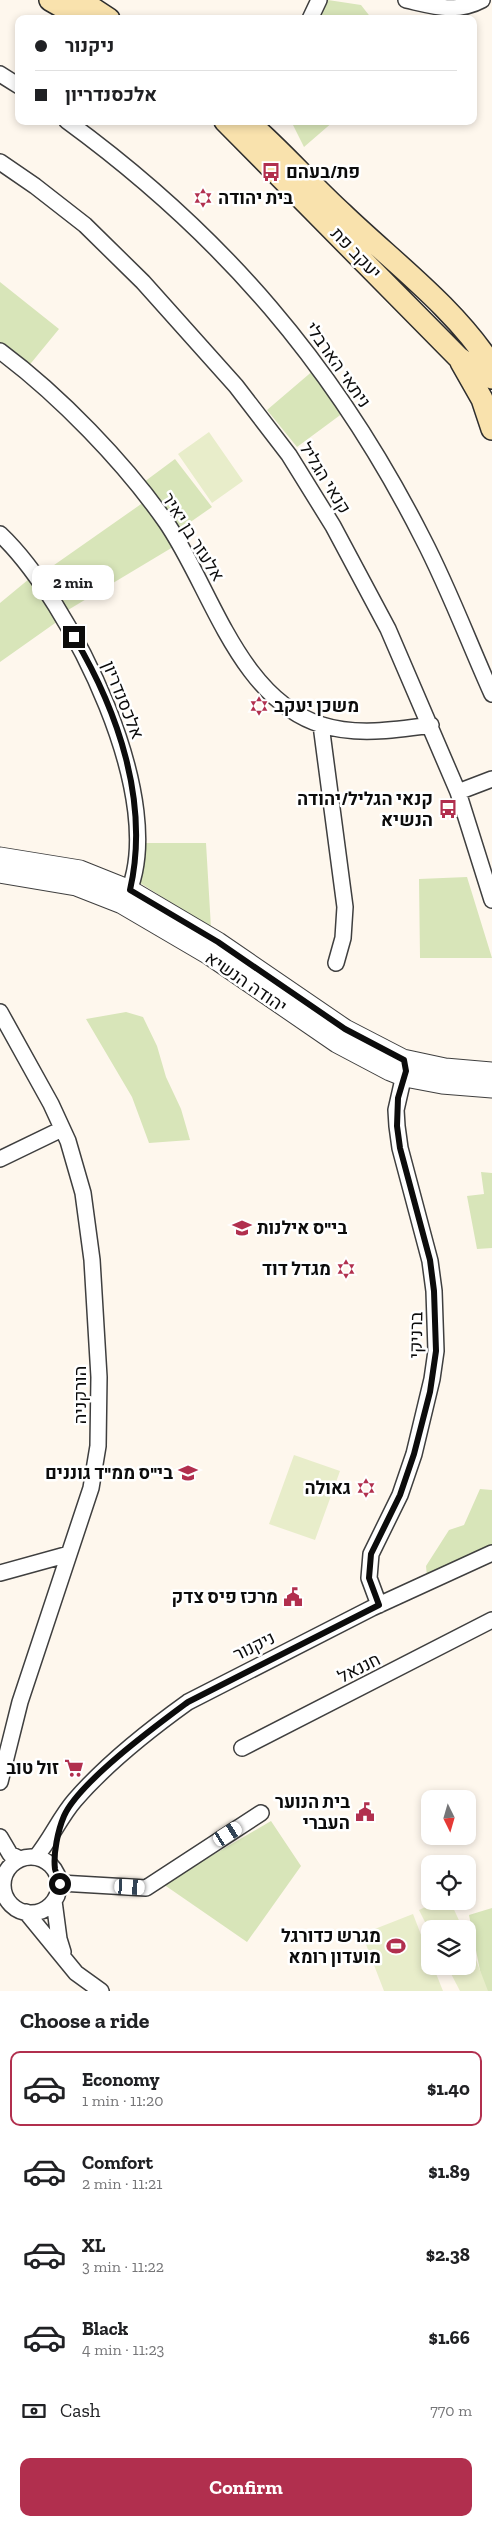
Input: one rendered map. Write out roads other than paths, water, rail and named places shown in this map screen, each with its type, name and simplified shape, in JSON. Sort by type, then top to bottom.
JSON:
[{"type":"main road","points":[[50,0],[76,15]]},
{"type":"main road","points":[[80,0],[103,15]]},
{"type":"main road","name":"יעקב פת","points":[[250,126],[483,344],[492,366]]},
{"type":"main road","name":"יעקב פת","points":[[250,126],[455,354],[479,372],[492,378]]},
{"type":"main road","points":[[455,354],[480,395],[492,429]]},
{"type":"street","points":[[312,15],[319,0]]},
{"type":"street","points":[[406,0],[441,9],[466,8],[482,0]]},
{"type":"street","points":[[0,74],[15,83]]},
{"type":"street","name":"ניתאי הארבלי","points":[[72,125],[180,212],[252,284],[316,362],[376,454],[424,539],[492,694]]},
{"type":"street","name":"קנאי הגליל","points":[[0,162],[57,202],[117,256],[189,332],[271,428],[307,482],[369,592],[431,725],[458,792],[492,900]]},
{"type":"street","name":"אלעזר בן יאיר","points":[[0,352],[67,410],[105,448],[166,523],[245,665],[286,705],[322,725],[374,730],[431,725]]},
{"type":"street","name":"אלכסנדריון","points":[[0,534],[12,545],[54,604],[84,653],[101,689],[122,745],[133,793],[137,836],[136,862],[126,897]]},
{"type":"street","points":[[322,725],[345,907],[343,938],[336,963]]},
{"type":"street","points":[[458,792],[492,779]]},
{"type":"street","name":"יהודה הנשיא","points":[[3,858],[80,870],[126,897],[218,942],[404,1068],[442,1084],[492,1088]]},
{"type":"street","name":"הורקניה","points":[[0,1012],[52,1104],[83,1192],[93,1268],[99,1378],[98,1446],[94,1474],[20,1702],[0,1782]]},
{"type":"street","name":"יהודה הנשיא","points":[[404,1068],[445,1068],[492,1072]]},
{"type":"street","name":"ברניקי","points":[[379,1605],[369,1578],[371,1554],[400,1495],[414,1454],[429,1396],[436,1351],[434,1291],[430,1260],[400,1148],[397,1126],[398,1098],[404,1068]]},
{"type":"street","points":[[0,1159],[62,1129]]},
{"type":"street","name":"ניקנור","points":[[36,1857],[74,1801],[97,1777],[161,1721],[188,1702],[379,1605],[492,1553]]},
{"type":"street","points":[[0,1573],[69,1554]]},
{"type":"street","name":"חננאל","points":[[242,1748],[492,1620]]},
{"type":"street","points":[[57,1877],[146,1888],[261,1812]]},
{"type":"street","name":"ניקנור","points":[[57,1877],[56,1853],[64,1816]]},
{"type":"street","points":[[0,1837],[10,1854],[20,1859]]},
{"type":"street","points":[[54,1902],[42,1911],[26,1912],[18,1910],[7,1898],[4,1891],[2,1868],[20,1859],[36,1857],[43,1859],[57,1877],[54,1902],[58,1939],[64,1958]]},
{"type":"street","points":[[26,1912],[76,1973],[101,1991]]},
{"type":"place","name":"פת/בעהם","points":[[271,172]]},
{"type":"place","name":"בית יהודה","points":[[203,198]]},
{"type":"place","name":"משכן יעקב","points":[[259,706]]},
{"type":"place","name":"קנאי הגליל/יהודה הנשיא","points":[[448,809]]},
{"type":"place","name":"בי\"ס אילנות","points":[[242,1228]]},
{"type":"place","name":"מגדל דוד","points":[[346,1269]]},
{"type":"place","name":"בי\"ס ממ\"ד גוננים","points":[[188,1473]]},
{"type":"place","name":"גאולה","points":[[366,1488]]},
{"type":"place","name":"מרכז פיס צדק","points":[[293,1597]]},
{"type":"place","name":"זול טוב","points":[[74,1768]]},
{"type":"place","name":"בית הנוער העברי","points":[[365,1812]]},
{"type":"place","name":"מגרש כדורגל מועדון רומא","points":[[396,1946]]}]
